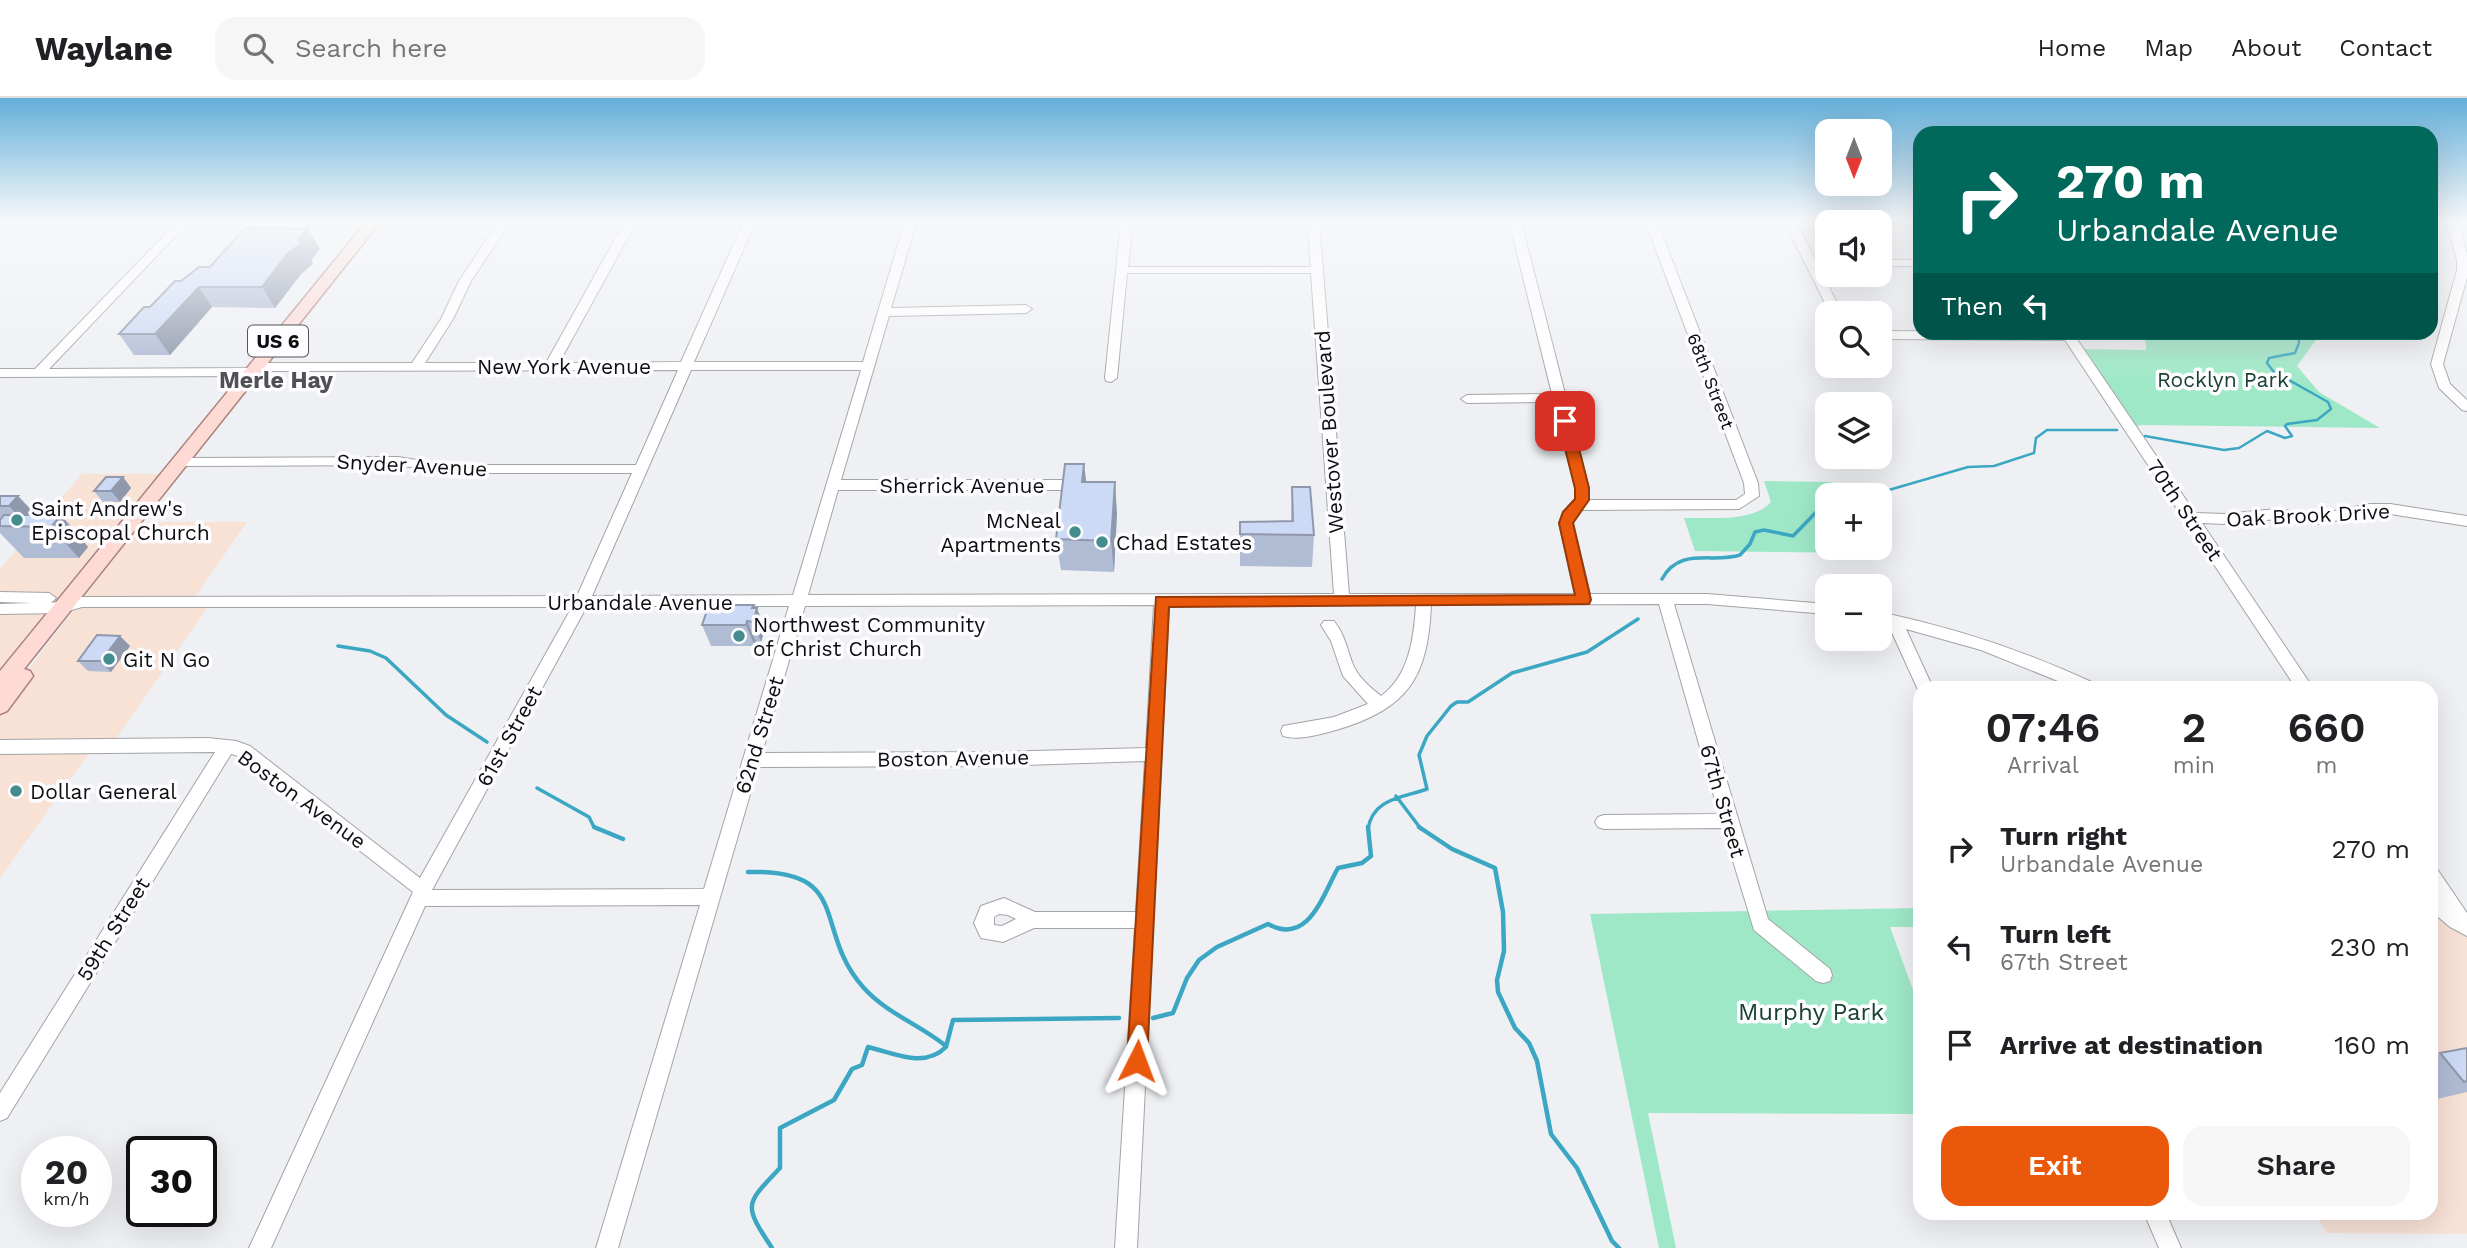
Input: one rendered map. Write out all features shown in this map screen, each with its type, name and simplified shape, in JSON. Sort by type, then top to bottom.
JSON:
[{"type":"main road","name":"US 6","points":[[0,685],[142,522],[183,462],[331,275]]},
{"type":"main road","name":"US 6","points":[[0,706],[71,603]]},
{"type":"street","points":[[38,373],[132,275]]},
{"type":"street","points":[[416,367],[447,319],[469,275]]},
{"type":"street","points":[[550,367],[601,275]]},
{"type":"street","name":"61st Street","points":[[260,1248],[421,894],[582,602],[727,275]]},
{"type":"street","name":"62nd Street","points":[[607,1248],[896,275]]},
{"type":"street","points":[[1111,378],[1122,275]]},
{"type":"street","name":"Westover Boulevard","points":[[1317,275],[1342,601]]},
{"type":"street","points":[[1529,275],[1582,488],[1579,505],[1568,516],[1566,523],[1584,600]]},
{"type":"street","name":"68th Street","points":[[1579,505],[1725,505],[1748,500],[1753,492],[1671,275]]},
{"type":"street","points":[[1816,275],[1830,301]]},
{"type":"street","points":[[2462,275],[2437,364],[2444,386],[2467,407]]},
{"type":"street","points":[[885,312],[1026,309]]},
{"type":"street","points":[[1892,335],[1913,335]]},
{"type":"street","name":"70th Street","points":[[2071,340],[2300,681]]},
{"type":"street","name":"New York Avenue","points":[[0,373],[416,367],[869,366]]},
{"type":"street","points":[[1468,399],[1559,398]]},
{"type":"street","name":"Snyder Avenue","points":[[183,462],[398,461],[447,469],[641,469]]},
{"type":"street","name":"Sherrick Avenue","points":[[833,485],[1091,485]]},
{"type":"street","name":"Oak Brook Drive","points":[[2191,518],[2225,519],[2277,514],[2318,519],[2380,509],[2467,521]]},
{"type":"street","name":"Urbandale Avenue","points":[[0,597],[71,603]]},
{"type":"street","name":"Urbandale Avenue","points":[[0,609],[71,603],[1665,599],[1726,599],[1815,608]]},
{"type":"street","name":"67th Street","points":[[1665,599],[1759,924],[1823,975]]},
{"type":"street","points":[[1126,1248],[1162,601]]},
{"type":"street","points":[[1289,731],[1315,730],[1334,724],[1396,695],[1410,674],[1424,601]]},
{"type":"street","points":[[1892,620],[1990,648],[2072,681]]},
{"type":"street","points":[[1329,625],[1340,641],[1346,667],[1379,705]]},
{"type":"street","points":[[1892,628],[1921,681]]},
{"type":"street","name":"Boston Avenue","points":[[0,747],[226,747],[244,751],[421,894]]},
{"type":"street","name":"59th Street","points":[[0,1111],[226,747]]},
{"type":"street","name":"Boston Avenue","points":[[751,760],[997,760],[1154,754]]},
{"type":"street","points":[[1604,822],[1729,821]]},
{"type":"street","points":[[2438,885],[2467,929]]},
{"type":"street","points":[[421,894],[711,897]]},
{"type":"street","points":[[2438,906],[2467,929]]},
{"type":"street","points":[[1031,920],[1145,920]]},
{"type":"street","points":[[2158,1220],[2170,1248]]},
{"type":"shaded area","points":[[82,474],[172,474],[70,598],[0,597],[0,569]]},
{"type":"shaded area","points":[[142,522],[247,522],[192,601],[212,601],[111,746],[94,746],[0,878],[0,706]]},
{"type":"shaded area","points":[[61,608],[0,685],[0,609]]},
{"type":"shaded area","points":[[2438,909],[2442,909],[2467,930],[2467,1234],[2326,1233],[2320,1220],[2438,1220]]},
{"type":"green space","name":"Rocklyn Park","points":[[2145,340],[2316,340],[2297,366],[2319,392],[2380,428],[2141,425],[2130,428],[2077,349],[2146,350]]},
{"type":"green space","points":[[1764,481],[1831,482],[1815,483],[1815,552],[1695,551],[1684,518],[1742,516],[1763,509],[1771,502]]},
{"type":"green space","name":"Murphy Park","points":[[1913,908],[1913,927],[1890,927],[1913,990],[1913,1114],[1648,1113],[1676,1248],[1659,1248],[1590,914]]},
{"type":"building","points":[[189,275],[271,275],[262,287],[199,287],[155,334],[119,334],[144,307],[150,307],[175,281],[181,281]]},
{"type":"building","points":[[1065,464],[1084,464],[1082,482],[1115,482],[1111,541],[1056,539]]},
{"type":"building","points":[[106,477],[123,477],[111,491],[94,491]]},
{"type":"building","points":[[1292,487],[1310,487],[1314,535],[1240,534],[1240,522],[1293,521]]},
{"type":"building","points":[[0,496],[18,496],[9,506],[0,506]]},
{"type":"building","points":[[4,515],[61,515],[51,527],[0,526]]},
{"type":"building","points":[[709,605],[754,605],[752,608],[757,608],[753,622],[747,621],[746,625],[702,625]]},
{"type":"building","points":[[97,635],[120,636],[101,661],[78,661]]},
{"type":"building","points":[[2467,1048],[2467,1081],[2464,1082],[2440,1053]]},
{"type":"waterway","points":[[2145,436],[2224,450],[2239,448],[2267,431],[2285,438],[2292,436],[2285,426],[2287,424],[2317,420],[2331,409],[2328,402],[2273,371],[2267,363],[2269,358],[2295,353],[2299,340]]},
{"type":"waterway","points":[[1892,489],[1968,467],[1994,466],[2034,453],[2036,438],[2047,430],[2117,430]]},
{"type":"waterway","points":[[1662,579],[1669,569],[1687,559],[1740,555],[1750,544],[1755,532],[1764,530],[1793,536],[1815,513]]},
{"type":"waterway","points":[[1397,798],[1427,789],[1419,755],[1427,736],[1451,706],[1457,702],[1468,702],[1512,673],[1587,652],[1638,619]]},
{"type":"waterway","points":[[338,646],[370,651],[386,658],[446,715],[487,742]]},
{"type":"waterway","points":[[537,788],[589,817],[594,827]]},
{"type":"waterway","points":[[1368,828],[1376,811],[1397,798]]},
{"type":"waterway","points":[[1397,798],[1420,828]]},
{"type":"waterway","points":[[594,827],[623,839]]},
{"type":"waterway","points":[[594,827],[598,829]]},
{"type":"waterway","points":[[1153,1018],[1173,1013],[1187,978],[1199,960],[1217,947],[1268,924],[1282,929],[1294,929],[1304,924],[1319,904],[1338,868],[1362,863],[1371,856],[1368,828]]},
{"type":"waterway","points":[[1420,828],[1452,849],[1495,868],[1503,912],[1504,951],[1497,980],[1498,992],[1515,1028],[1529,1043],[1537,1061],[1551,1134],[1577,1168],[1612,1241],[1619,1248]]},
{"type":"waterway","points":[[748,872],[781,874],[804,881],[818,892],[826,907],[838,945],[848,966],[863,987],[882,1005],[946,1046]]},
{"type":"waterway","points":[[772,1248],[756,1222],[752,1205],[760,1190],[780,1168],[780,1128],[834,1100],[852,1069],[862,1065],[868,1047],[908,1058],[928,1057],[946,1047],[953,1020],[1119,1018]]},
{"type":"place","name":"Saint Andrew's Episcopal Church","points":[[17,520]]},
{"type":"place","name":"McNeal Apartments","points":[[1075,532]]},
{"type":"place","name":"Chad Estates","points":[[1102,542]]},
{"type":"place","name":"Northwest Community of Christ Church","points":[[739,636]]},
{"type":"place","name":"Git N Go","points":[[109,659]]},
{"type":"place","name":"Dollar General","points":[[16,791]]},
{"type":"district","name":"Merle Hay","points":[[276,380]]},
{"type":"route","points":[[1137,1061],[1162,601],[1584,600],[1566,528],[1566,519],[1579,505],[1583,496],[1565,421]]}]
